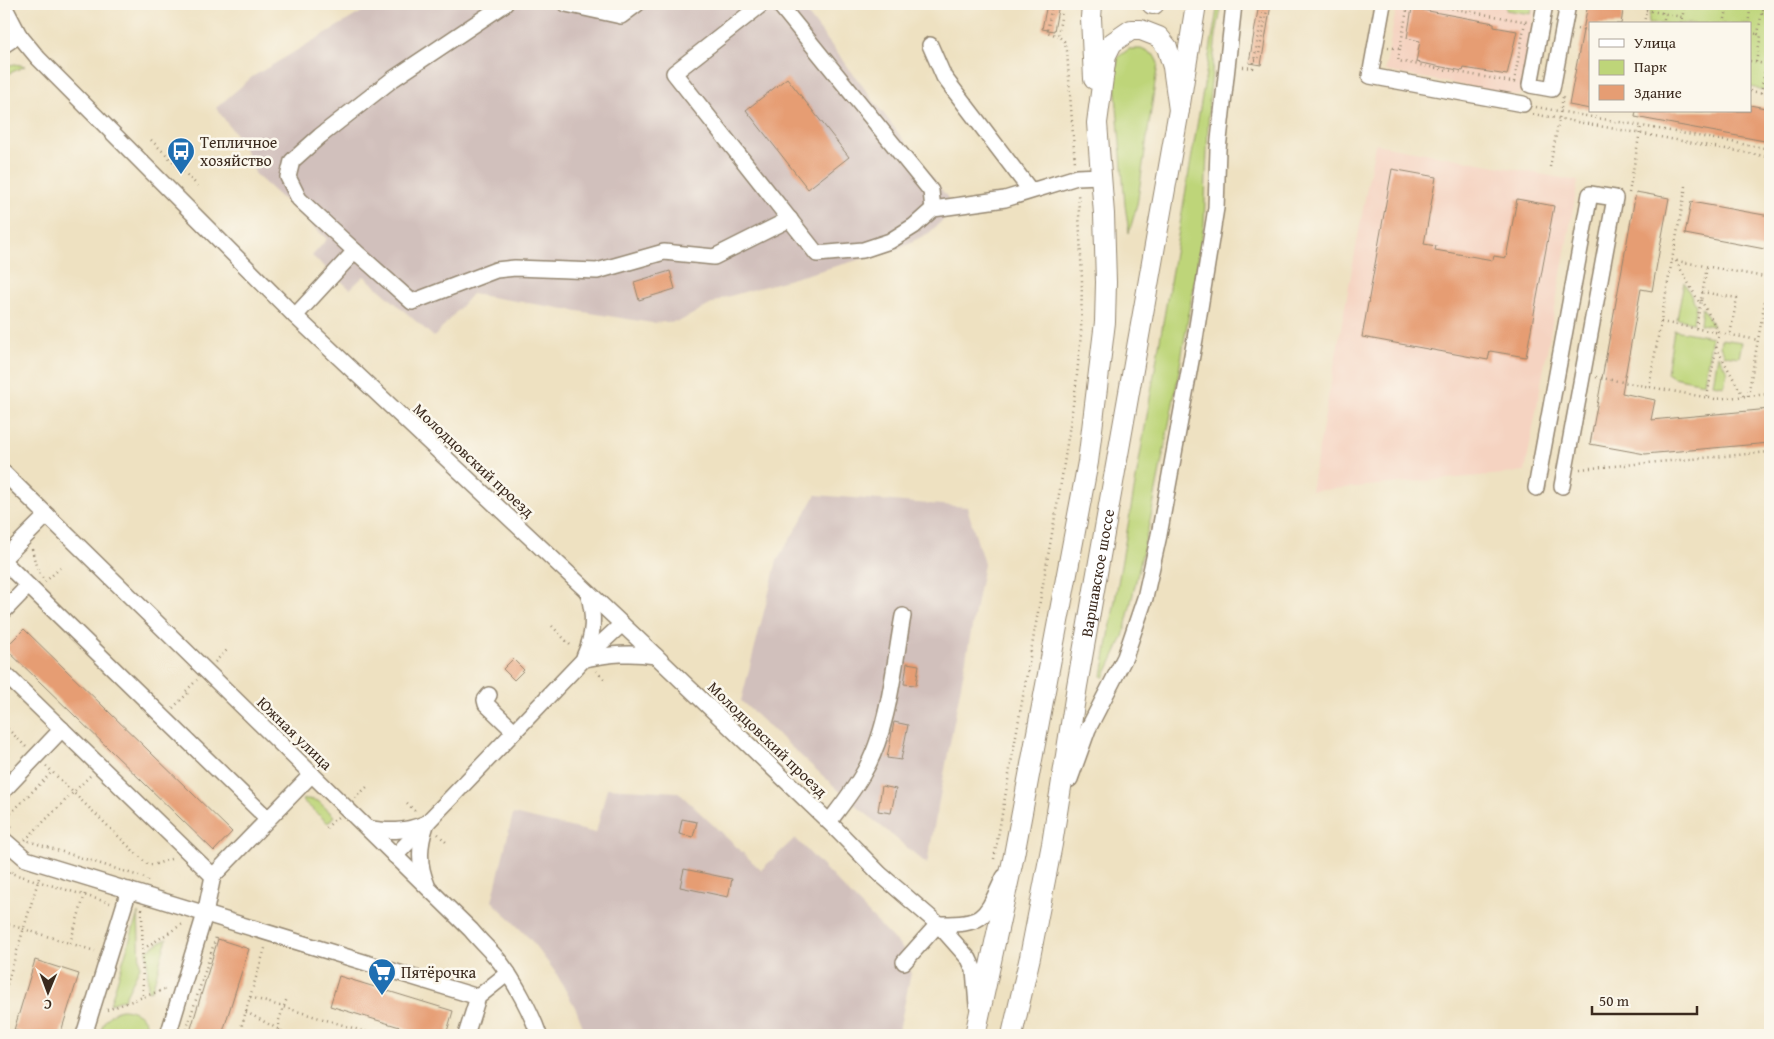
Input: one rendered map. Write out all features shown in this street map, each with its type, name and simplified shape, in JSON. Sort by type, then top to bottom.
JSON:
[{"type":"main road","points":[[1092,4],[1090,18],[1097,123]]},
{"type":"main road","name":"Варшавское шоссе","points":[[1012,1035],[1030,957],[1052,844],[1077,686],[1196,4]]},
{"type":"main road","points":[[1097,123],[1106,55],[1112,43],[1131,30],[1150,32],[1159,37],[1167,47],[1173,67],[1179,110]]},
{"type":"main road","name":"Варшавское шоссе","points":[[977,1029],[1014,856],[1088,462],[1097,396],[1105,322],[1106,282],[1104,214],[1097,123]]},
{"type":"street","points":[[505,4],[393,79],[320,136],[292,161],[288,177],[300,199],[412,302],[496,270],[514,268],[598,271],[664,252],[714,257],[790,219]]},
{"type":"street","points":[[566,4],[621,16],[637,4]]},
{"type":"street","points":[[762,4],[674,73],[817,254],[863,250],[890,241],[914,226],[932,209],[1004,199],[1077,177],[1101,176]]},
{"type":"street","points":[[779,4],[931,191],[932,209]]},
{"type":"street","points":[[1052,844],[1084,737],[1126,658],[1145,598],[1159,535],[1215,218],[1218,149],[1233,4]]},
{"type":"street","points":[[1383,4],[1370,76],[1525,108]]},
{"type":"street","points":[[1545,4],[1530,85],[1552,89],[1568,4]]},
{"type":"street","name":"Молодцовский проезд","points":[[4,6],[19,35],[38,58],[295,316],[656,656],[829,822],[880,874],[938,924],[969,959],[974,970],[977,1029]]},
{"type":"street","points":[[4,45],[19,35]]},
{"type":"street","points":[[930,45],[944,77],[1030,190]]},
{"type":"street","points":[[1536,488],[1590,194],[1614,198],[1563,478]]},
{"type":"street","points":[[295,316],[355,251]]},
{"type":"street","name":"Южная улица","points":[[4,473],[470,930],[508,973],[535,1023],[539,1035]]},
{"type":"street","points":[[4,558],[46,515]]},
{"type":"street","points":[[4,562],[36,587],[164,718],[268,819]]},
{"type":"street","points":[[4,611],[36,587]]},
{"type":"street","points":[[584,659],[590,645],[594,623],[593,610],[587,591]]},
{"type":"street","points":[[829,822],[865,771],[877,744],[885,718],[903,616]]},
{"type":"street","points":[[396,856],[584,659],[622,624]]},
{"type":"street","points":[[584,659],[618,653],[656,656]]},
{"type":"street","points":[[4,672],[213,876]]},
{"type":"street","points":[[488,695],[485,700],[486,704],[514,731]]},
{"type":"street","points":[[4,790],[62,729]]},
{"type":"street","points":[[168,1035],[213,876],[312,774]]},
{"type":"street","points":[[367,828],[397,831],[412,829],[427,823]]},
{"type":"street","points":[[427,823],[421,839],[420,856],[422,873],[428,889]]},
{"type":"street","points":[[14,843],[26,859],[478,997]]},
{"type":"street","points":[[904,962],[938,924],[966,924],[975,921],[983,915],[989,908],[1014,856]]},
{"type":"street","points":[[84,1035],[128,890]]},
{"type":"street","points":[[466,1035],[478,997],[508,973]]},
{"type":"path","points":[[994,862],[1061,482],[1076,385],[1081,334],[1082,279],[1077,177],[1072,142],[1067,50],[1064,41],[1058,36],[1047,32],[1052,4]]},
{"type":"path","points":[[1058,36],[1063,4]]},
{"type":"path","points":[[1233,4],[1263,9]]},
{"type":"path","points":[[1243,67],[1253,68],[1263,9],[1266,4]]},
{"type":"path","points":[[1255,60],[1258,60],[1266,4]]},
{"type":"path","points":[[1408,4],[1398,61],[1522,84]]},
{"type":"path","points":[[1427,4],[1541,24]]},
{"type":"path","points":[[1644,22],[1648,4]]},
{"type":"path","points":[[1663,22],[1664,4]]},
{"type":"path","points":[[1681,22],[1685,4]]},
{"type":"path","points":[[1724,22],[1728,4]]},
{"type":"path","points":[[1748,22],[1751,4]]},
{"type":"path","points":[[1758,34],[1764,4]]},
{"type":"path","points":[[1646,10],[1682,17]]},
{"type":"path","points":[[1762,13],[1770,14]]},
{"type":"path","points":[[1514,82],[1525,22]]},
{"type":"path","points":[[1752,33],[1762,35],[1756,62]]},
{"type":"path","points":[[1376,45],[1400,49]]},
{"type":"path","points":[[1761,93],[1770,51]]},
{"type":"path","points":[[1752,61],[1768,64]]},
{"type":"path","points":[[1752,91],[1770,94]]},
{"type":"path","points":[[1525,108],[1770,149]]},
{"type":"path","points":[[1525,108],[1770,157]]},
{"type":"path","points":[[151,140],[198,186]]},
{"type":"path","points":[[1649,387],[1674,261],[1686,186]]},
{"type":"path","points":[[1674,261],[1770,278],[1748,396]]},
{"type":"path","points":[[1674,261],[1719,333],[1707,397]]},
{"type":"path","points":[[1696,328],[1707,266]]},
{"type":"path","points":[[1702,292],[1737,298],[1730,335]]},
{"type":"path","points":[[1661,322],[1758,340]]},
{"type":"path","points":[[1716,347],[1743,396]]},
{"type":"path","points":[[1582,375],[1714,399],[1770,394]]},
{"type":"path","points":[[1563,478],[1770,452]]},
{"type":"path","points":[[32,548],[36,566],[36,587]]},
{"type":"path","points":[[36,587],[60,568]]},
{"type":"path","points":[[164,718],[188,694]]},
{"type":"path","points":[[4,725],[148,865],[153,866],[190,854]]},
{"type":"path","points":[[73,793],[100,766]]},
{"type":"path","points":[[18,833],[4,820],[52,772]]},
{"type":"path","points":[[4,992],[44,864]]},
{"type":"path","points":[[4,865],[13,874]]},
{"type":"path","points":[[4,871],[124,907]]},
{"type":"path","points":[[70,943],[90,879]]},
{"type":"path","points":[[143,949],[203,913]]},
{"type":"path","points":[[4,923],[108,955]]},
{"type":"path","points":[[184,1035],[216,933],[224,936]]},
{"type":"path","points":[[257,946],[265,948]]},
{"type":"path","points":[[238,1035],[264,953]]},
{"type":"path","points":[[90,1016],[184,983]]},
{"type":"path","points":[[250,996],[376,1035]]},
{"type":"path","points":[[279,1035],[278,1020],[287,998]]},
{"type":"path","points":[[246,1012],[288,1035]]},
{"type":"shaded area","points":[[375,4],[800,4],[947,197],[949,206],[944,219],[929,233],[897,249],[723,298],[680,321],[652,323],[472,294],[434,337],[364,276],[350,289],[312,256],[327,239],[256,175],[242,143],[216,108],[252,77]]},
{"type":"shaded area","points":[[1397,4],[1536,4],[1520,96],[1385,71]]},
{"type":"shaded area","points":[[1375,144],[1578,181],[1525,472],[1311,491]]},
{"type":"shaded area","points":[[816,495],[967,507],[984,564],[927,864],[847,798],[741,701],[777,561]]},
{"type":"shaded area","points":[[607,788],[678,792],[761,870],[795,838],[905,951],[911,973],[898,1035],[586,1035],[576,1009],[556,973],[530,939],[492,901],[513,814],[596,833]]},
{"type":"green space","points":[[1218,4],[1222,4],[1216,35],[1209,101],[1204,225],[1177,383],[1151,516],[1123,637],[1104,678],[1102,676]]},
{"type":"green space","points":[[1507,4],[1533,4],[1531,14],[1506,10]]},
{"type":"green space","points":[[1651,4],[1770,4],[1770,91],[1752,87],[1752,22],[1648,22]]},
{"type":"green space","points":[[1129,49],[1141,49],[1154,55],[1158,63],[1137,205],[1129,233],[1115,82],[1118,57]]},
{"type":"green space","points":[[15,64],[25,66],[4,76],[4,66]]},
{"type":"green space","points":[[1684,282],[1696,305],[1693,322],[1677,319]]},
{"type":"green space","points":[[1702,307],[1713,326],[1700,324]]},
{"type":"green space","points":[[1674,330],[1712,337],[1704,383],[1673,377],[1667,373]]},
{"type":"green space","points":[[1721,339],[1742,342],[1739,357],[1725,355],[1720,346]]},
{"type":"green space","points":[[1718,355],[1727,371],[1724,386],[1713,384]]},
{"type":"green space","points":[[302,800],[318,801],[334,816],[328,823]]},
{"type":"green space","points":[[138,913],[140,967],[124,999],[110,1004]]},
{"type":"green space","points":[[167,938],[152,990],[148,991],[147,950]]},
{"type":"green space","points":[[121,1009],[132,1011],[144,1019],[148,1035],[102,1035],[102,1026],[106,1019]]},
{"type":"building","points":[[1047,4],[1059,4],[1054,31],[1042,29]]},
{"type":"building","points":[[1259,4],[1271,4],[1261,65],[1249,63]]},
{"type":"building","points":[[1588,4],[1624,4],[1621,22],[1589,22],[1589,109],[1569,105]]},
{"type":"building","points":[[1412,8],[1494,23],[1494,27],[1517,31],[1507,75],[1464,68],[1463,71],[1416,62],[1420,41],[1407,38]]},
{"type":"building","points":[[787,78],[849,157],[808,189],[746,110]]},
{"type":"building","points":[[1752,105],[1770,109],[1770,142],[1635,117],[1636,112],[1752,112]]},
{"type":"building","points":[[1392,169],[1436,177],[1424,244],[1436,246],[1435,250],[1493,260],[1494,256],[1506,258],[1517,199],[1554,206],[1526,357],[1490,351],[1488,360],[1362,337]]},
{"type":"building","points":[[1636,192],[1669,198],[1652,291],[1641,289],[1622,393],[1655,400],[1651,420],[1770,409],[1770,443],[1645,454],[1590,444]]},
{"type":"building","points":[[1691,202],[1770,216],[1770,250],[1685,234]]},
{"type":"building","points":[[670,271],[675,289],[639,300],[634,282]]},
{"type":"building","points":[[24,629],[232,832],[214,851],[5,648]]},
{"type":"building","points":[[513,659],[524,670],[514,680],[503,669]]},
{"type":"building","points":[[907,663],[919,665],[916,685],[904,684]]},
{"type":"building","points":[[894,722],[908,725],[901,760],[887,758]]},
{"type":"building","points":[[882,786],[896,789],[891,813],[878,811]]},
{"type":"building","points":[[682,819],[697,822],[693,837],[679,834]]},
{"type":"building","points":[[684,869],[732,879],[728,897],[680,887]]},
{"type":"building","points":[[218,939],[249,949],[222,1035],[189,1035]]},
{"type":"building","points":[[35,960],[79,974],[60,1035],[32,1035],[14,1030]]},
{"type":"building","points":[[339,976],[453,1011],[446,1035],[412,1035],[413,1031],[330,1006]]},
{"type":"place","name":"Тепличное хозяйство","points":[[181,175]]},
{"type":"place","name":"Пятёрочка","points":[[382,996]]}]
